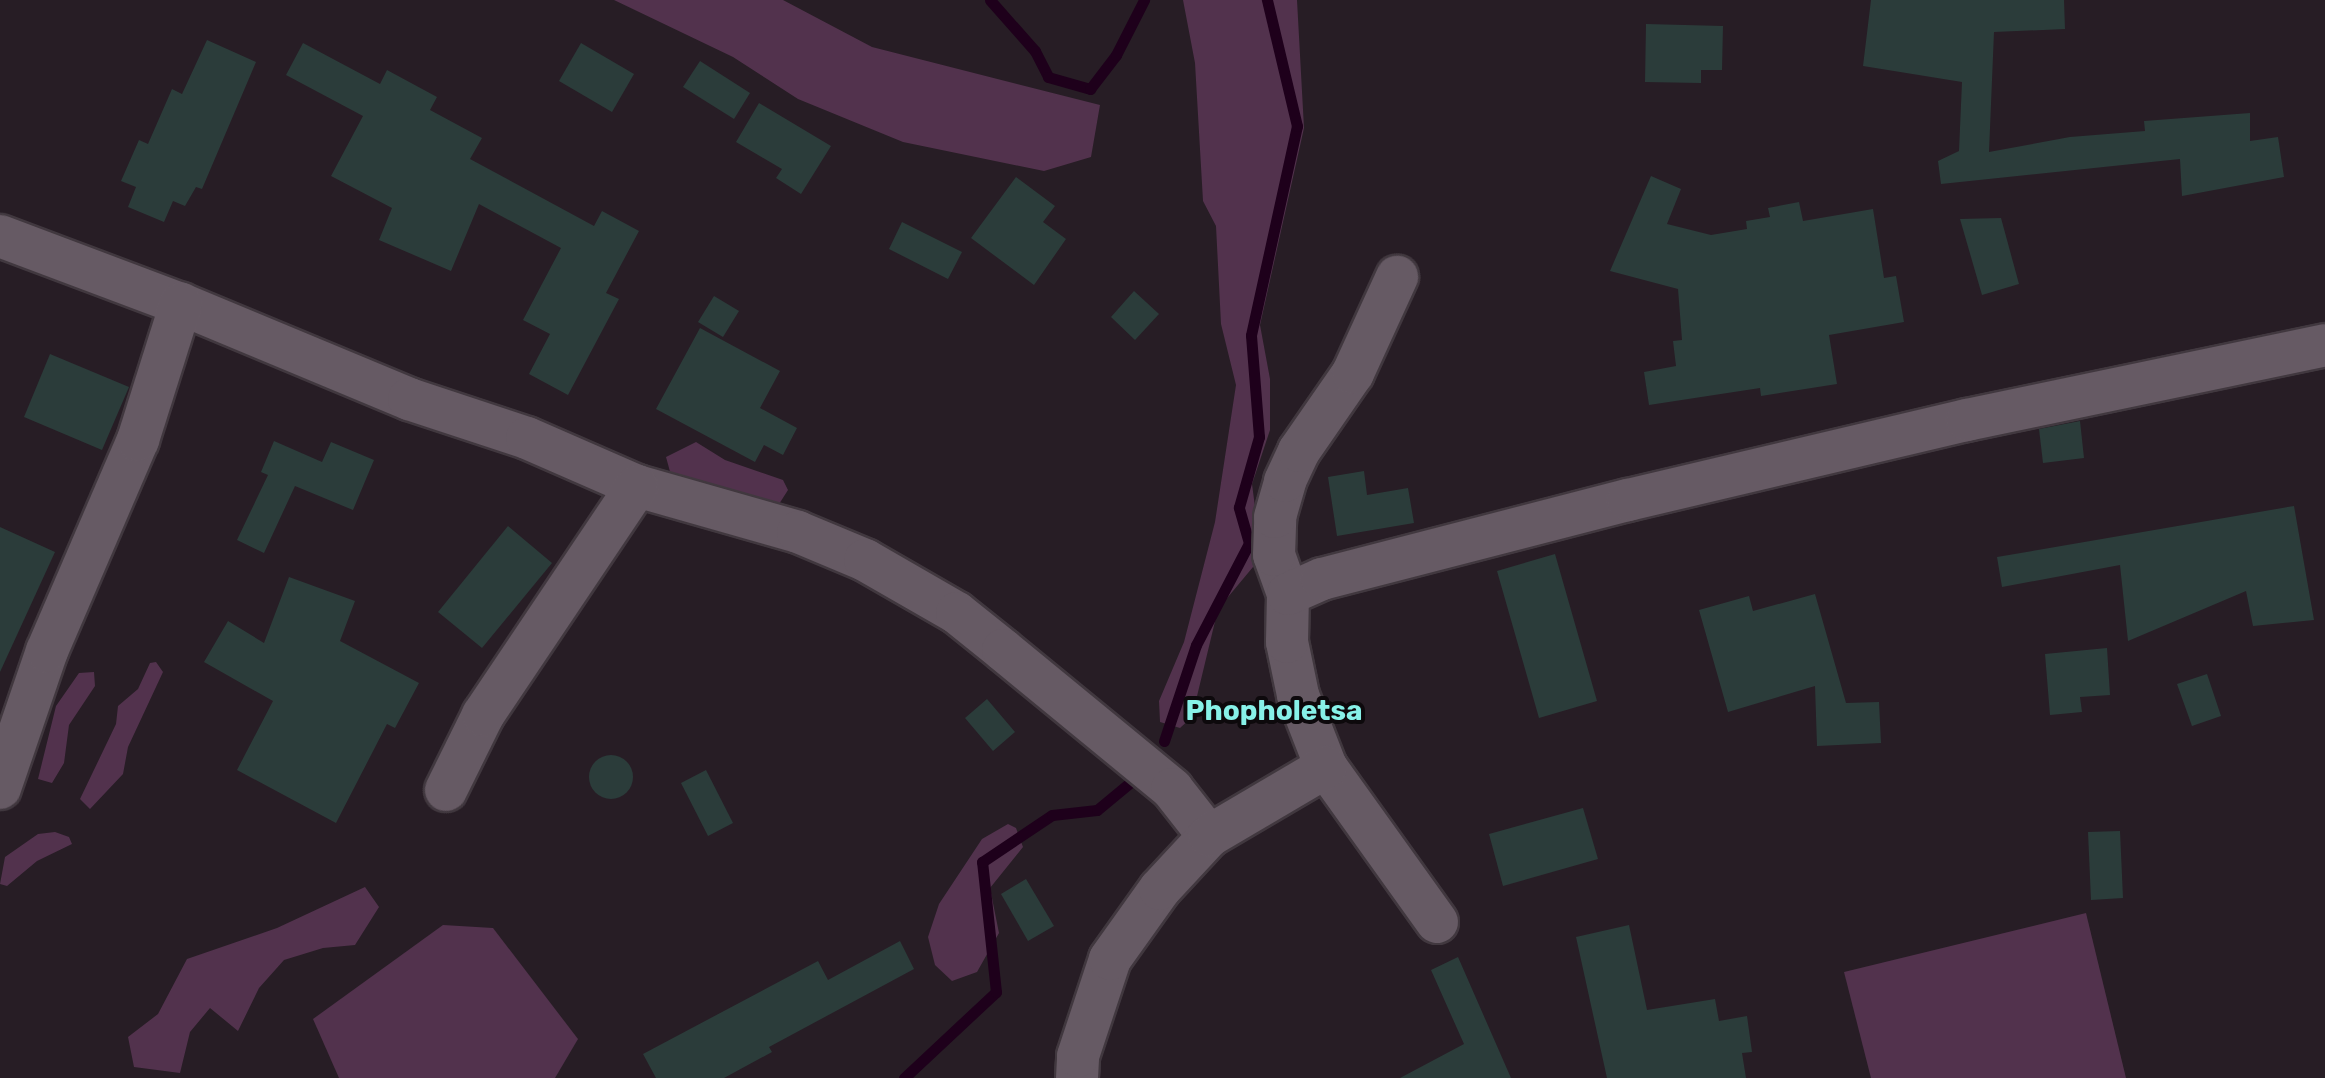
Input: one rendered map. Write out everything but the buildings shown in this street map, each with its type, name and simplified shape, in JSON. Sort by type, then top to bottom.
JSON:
[{"type":"street","points":[[0,236],[181,304],[409,399],[527,438],[637,486],[798,532],[865,560],[957,613],[1172,789],[1209,836]]},
{"type":"street","points":[[1397,277],[1353,373],[1299,451],[1285,481],[1275,517],[1274,555],[1288,594],[1287,642],[1298,695],[1326,767],[1437,922]]},
{"type":"street","points":[[0,788],[47,651],[138,440],[181,304]]},
{"type":"street","points":[[1288,594],[1322,579],[1643,496],[1967,420],[2325,345]]},
{"type":"street","points":[[446,790],[499,690],[637,486]]},
{"type":"street","points":[[1077,1078],[1078,1056],[1110,959],[1160,889],[1209,836],[1326,767]]},
{"type":"shaded area","points":[[614,0],[783,0],[872,47],[1100,105],[1091,157],[1044,171],[903,142],[798,99],[733,57]]},
{"type":"shaded area","points":[[1183,0],[1297,0],[1304,128],[1260,325],[1270,379],[1270,430],[1252,484],[1257,522],[1253,567],[1218,609],[1192,717],[1180,728],[1160,722],[1159,701],[1184,642],[1215,522],[1236,385],[1221,324],[1216,226],[1203,201],[1195,63]]},
{"type":"shaded area","points":[[696,442],[725,460],[783,480],[788,490],[774,512],[672,479],[666,457]]},
{"type":"shaded area","points":[[156,662],[163,672],[128,747],[123,774],[90,809],[80,799],[116,724],[118,706],[138,689],[150,663]]},
{"type":"shaded area","points":[[94,672],[95,686],[69,725],[64,763],[52,783],[38,779],[56,706],[79,673]]},
{"type":"shaded area","points":[[1008,824],[1016,828],[1023,847],[990,888],[999,933],[977,972],[952,981],[935,965],[928,937],[939,904],[982,839]]},
{"type":"shaded area","points":[[55,832],[69,837],[72,844],[37,861],[7,886],[0,884],[5,857],[38,834]]},
{"type":"shaded area","points":[[365,887],[379,907],[355,945],[323,948],[284,960],[259,988],[238,1031],[210,1008],[190,1032],[180,1073],[134,1067],[128,1037],[158,1014],[187,959],[277,928]]},
{"type":"shaded area","points":[[2086,913],[2126,1078],[1871,1078],[1844,972]]},
{"type":"shaded area","points":[[443,925],[493,928],[578,1039],[555,1078],[339,1078],[313,1019]]},
{"type":"waterway","points":[[990,0],[1035,51],[1048,77],[1090,89],[1116,55],[1144,0]]},
{"type":"waterway","points":[[1164,741],[1196,645],[1249,543],[1239,507],[1259,437],[1251,335],[1297,126],[1267,0]]},
{"type":"waterway","points":[[904,1078],[996,992],[982,862],[1052,815],[1097,810],[1132,781]]},
{"type":"district","name":"Phopholetsa","points":[[1274,711]]}]
